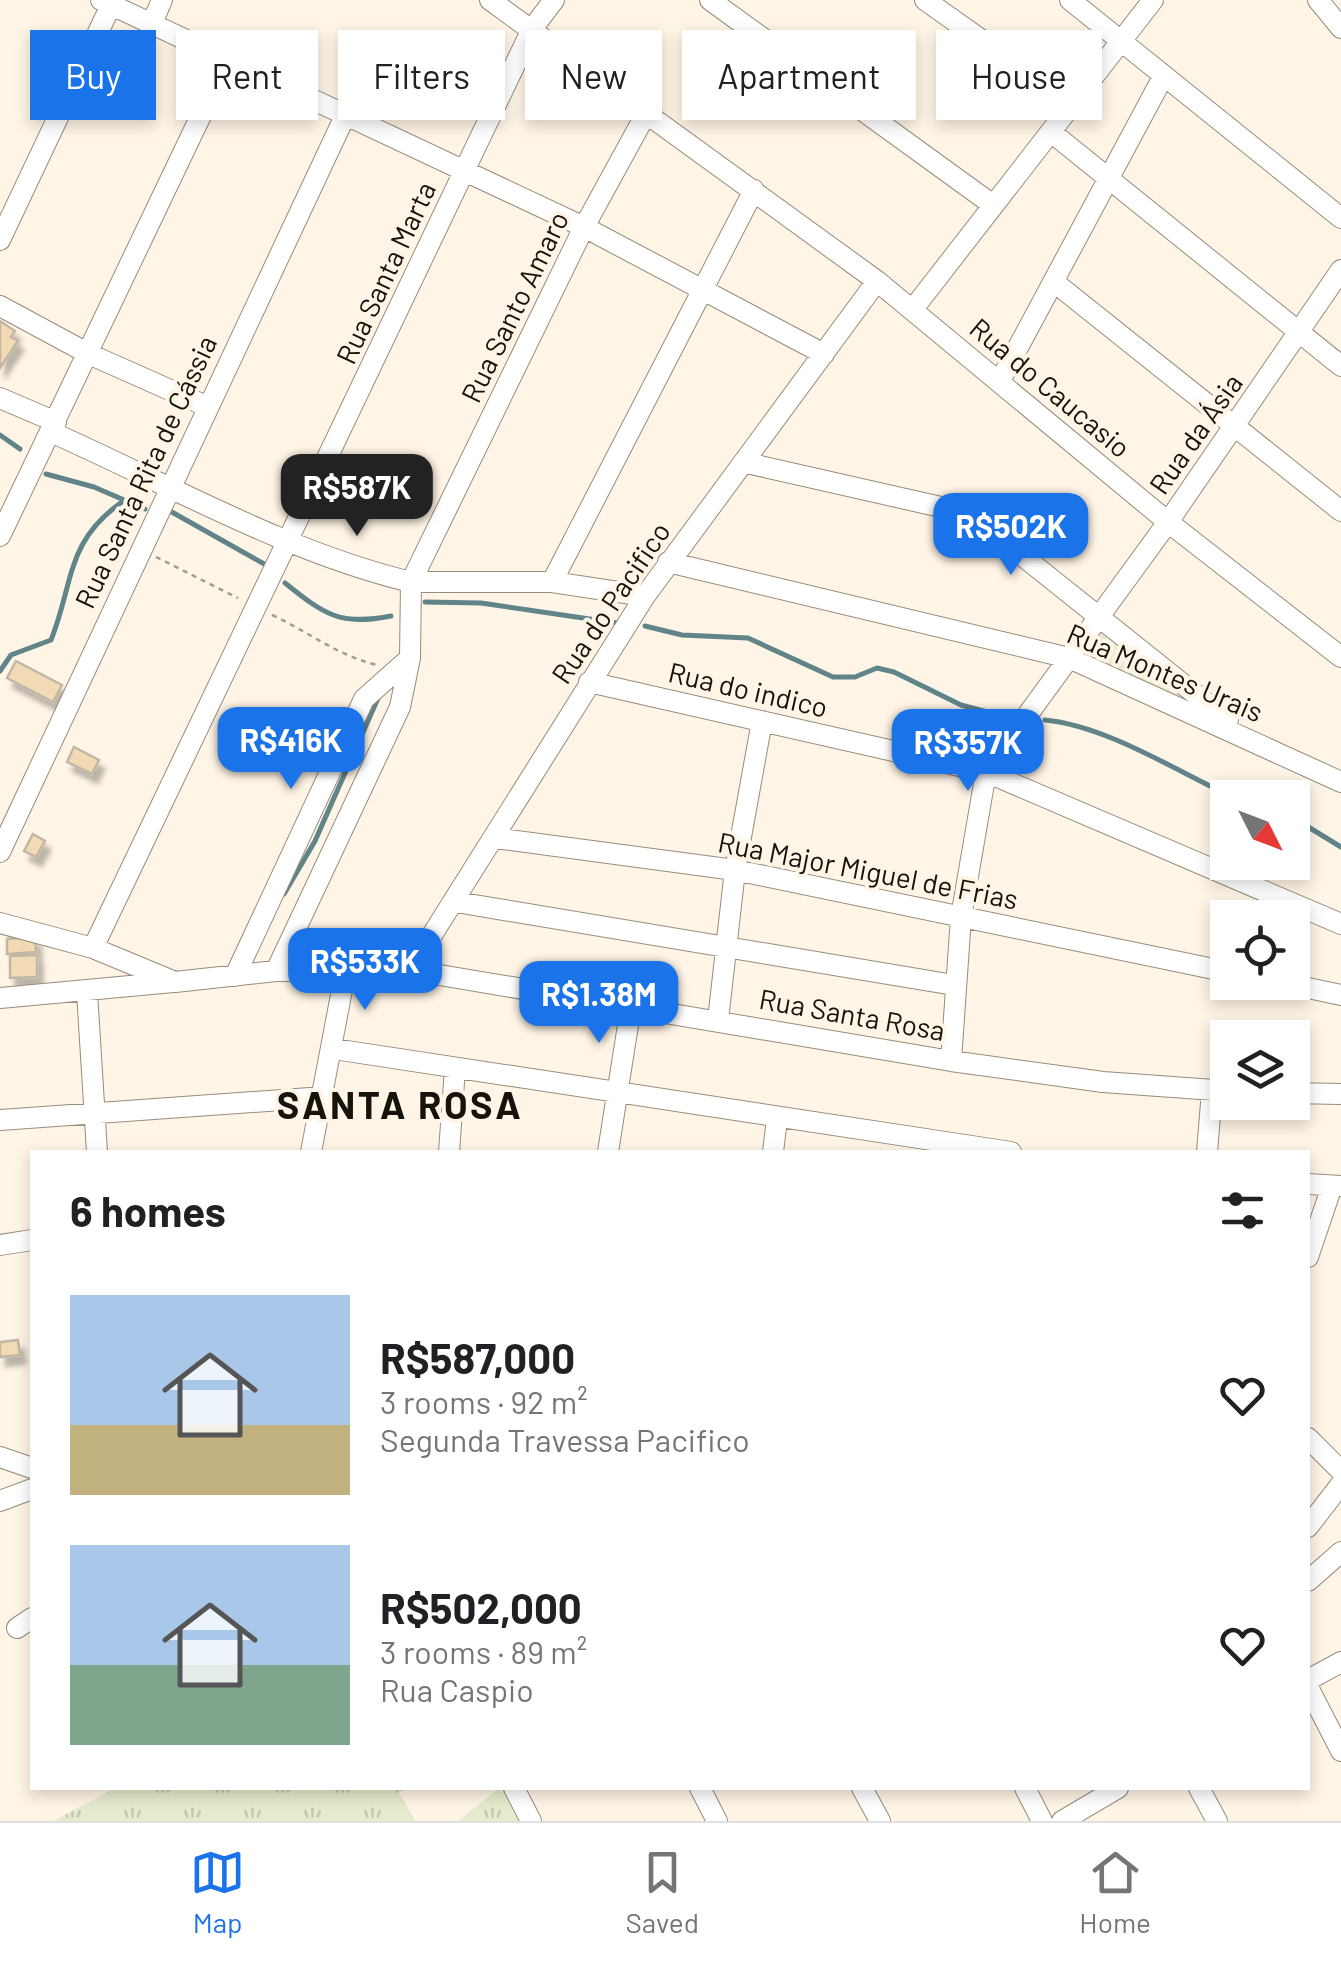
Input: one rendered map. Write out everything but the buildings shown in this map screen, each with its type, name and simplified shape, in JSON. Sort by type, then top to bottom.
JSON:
[{"type":"street","points":[[152,23],[162,0]]},
{"type":"street","name":"Rua do Caucasio","points":[[490,0],[532,29]]},
{"type":"street","name":"Rua Santa Marta","points":[[93,948],[532,29],[554,0]]},
{"type":"street","points":[[710,0],[994,205]]},
{"type":"street","points":[[925,0],[967,30]]},
{"type":"street","points":[[1070,0],[1341,218]]},
{"type":"street","points":[[1102,64],[1153,0]]},
{"type":"street","points":[[1318,0],[1341,28]]},
{"type":"street","points":[[0,240],[106,2],[176,35]]},
{"type":"street","points":[[1000,381],[1163,78]]},
{"type":"street","points":[[0,536],[199,120]]},
{"type":"street","name":"Rua Santa Rita de Cássia","points":[[0,852],[343,120]]},
{"type":"street","points":[[354,120],[584,227],[824,354]]},
{"type":"street","name":"Rua Santo Amaro","points":[[411,582],[584,227],[642,120]]},
{"type":"street","name":"Rua do Caucasio","points":[[657,120],[913,309],[1168,522],[1341,657]]},
{"type":"street","points":[[913,309],[1059,120]]},
{"type":"street","points":[[1050,132],[1341,366]]},
{"type":"street","points":[[552,582],[754,190]]},
{"type":"street","name":"Rua da Ásia","points":[[986,772],[1168,522],[1341,270]]},
{"type":"street","name":"Rua do Pacifico","points":[[410,970],[644,596],[748,463],[877,281]]},
{"type":"street","points":[[1054,282],[1341,510]]},
{"type":"street","points":[[0,306],[89,354],[206,406]]},
{"type":"street","points":[[0,398],[172,486],[290,540],[411,582],[552,582],[644,596]]},
{"type":"street","points":[[748,463],[954,510],[990,530],[1251,738]]},
{"type":"street","name":"Rua Montes Urais","points":[[668,562],[1070,658],[1341,782]]},
{"type":"street","points":[[276,971],[400,707],[410,658],[411,582]]},
{"type":"street","points":[[236,976],[268,899],[364,700],[381,680],[410,658]]},
{"type":"street","name":"Rua do indico","points":[[589,682],[986,772],[1341,924]]},
{"type":"street","points":[[718,1020],[734,870],[762,722]]},
{"type":"street","points":[[951,1061],[961,917],[986,772]]},
{"type":"street","name":"Rua Major Miguel de Frias","points":[[494,838],[734,870],[1210,968]]},
{"type":"street","points":[[268,899],[302,909]]},
{"type":"street","points":[[456,902],[954,985]]},
{"type":"street","points":[[0,923],[93,948],[175,982]]},
{"type":"street","points":[[311,1150],[334,1049],[346,969]]},
{"type":"street","name":"Rua Santa Rosa","points":[[175,982],[276,971],[410,970],[951,1061],[1210,1090]]},
{"type":"street","points":[[0,998],[175,982]]},
{"type":"street","points":[[1310,988],[1341,995]]},
{"type":"street","points":[[86,992],[97,1150]]},
{"type":"street","points":[[608,1150],[631,1006]]},
{"type":"street","points":[[334,1049],[777,1119],[912,1145],[983,1150]]},
{"type":"street","points":[[449,1150],[455,1068]]},
{"type":"street","points":[[1310,1093],[1341,1094]]},
{"type":"street","points":[[0,1120],[94,1110],[324,1097]]},
{"type":"street","points":[[774,1150],[777,1119]]},
{"type":"street","points":[[1207,1150],[1214,1120]]},
{"type":"street","points":[[1310,1184],[1337,1186],[1310,1252]]},
{"type":"street","points":[[0,1244],[30,1240]]},
{"type":"street","points":[[1310,1440],[1341,1472]]},
{"type":"street","points":[[0,1457],[30,1467]]},
{"type":"street","points":[[1310,1524],[1341,1484]]},
{"type":"street","points":[[0,1500],[30,1490]]},
{"type":"street","points":[[1310,1578],[1341,1552]]},
{"type":"street","points":[[1310,1682],[1341,1662]]},
{"type":"street","points":[[1310,1687],[1341,1751]]},
{"type":"street","points":[[515,1790],[530,1821]]},
{"type":"street","points":[[701,1790],[717,1821]]},
{"type":"street","points":[[863,1790],[880,1821]]},
{"type":"street","points":[[1026,1790],[1042,1821]]},
{"type":"street","points":[[1062,1821],[1115,1790]]},
{"type":"street","points":[[1200,1790],[1217,1821]]},
{"type":"green space","points":[[1100,627],[1219,719],[1081,655]]},
{"type":"green space","points":[[111,1790],[403,1790],[399,1793],[416,1821],[54,1821]]},
{"type":"green space","points":[[497,1790],[509,1790],[525,1821],[458,1821]]},
{"type":"waterway","points":[[0,435],[20,449]]},
{"type":"waterway","points":[[46,474],[94,487],[145,509]]},
{"type":"waterway","points":[[0,671],[11,655],[51,640],[81,548],[90,532],[122,502]]},
{"type":"waterway","points":[[170,511],[266,565]]},
{"type":"waterway","points":[[285,583],[334,615],[359,620],[391,616]]},
{"type":"waterway","points":[[425,602],[481,603],[617,623]]},
{"type":"waterway","points":[[645,626],[682,635],[748,638],[833,677],[855,677],[877,668],[894,672],[961,705],[1018,720]]},
{"type":"waterway","points":[[284,894],[315,841],[379,696]]},
{"type":"waterway","points":[[1045,720],[1117,740],[1210,786]]},
{"type":"waterway","points":[[1310,828],[1341,847]]},
{"type":"district","name":"SANTA ROSA","points":[[400,1106]]}]
